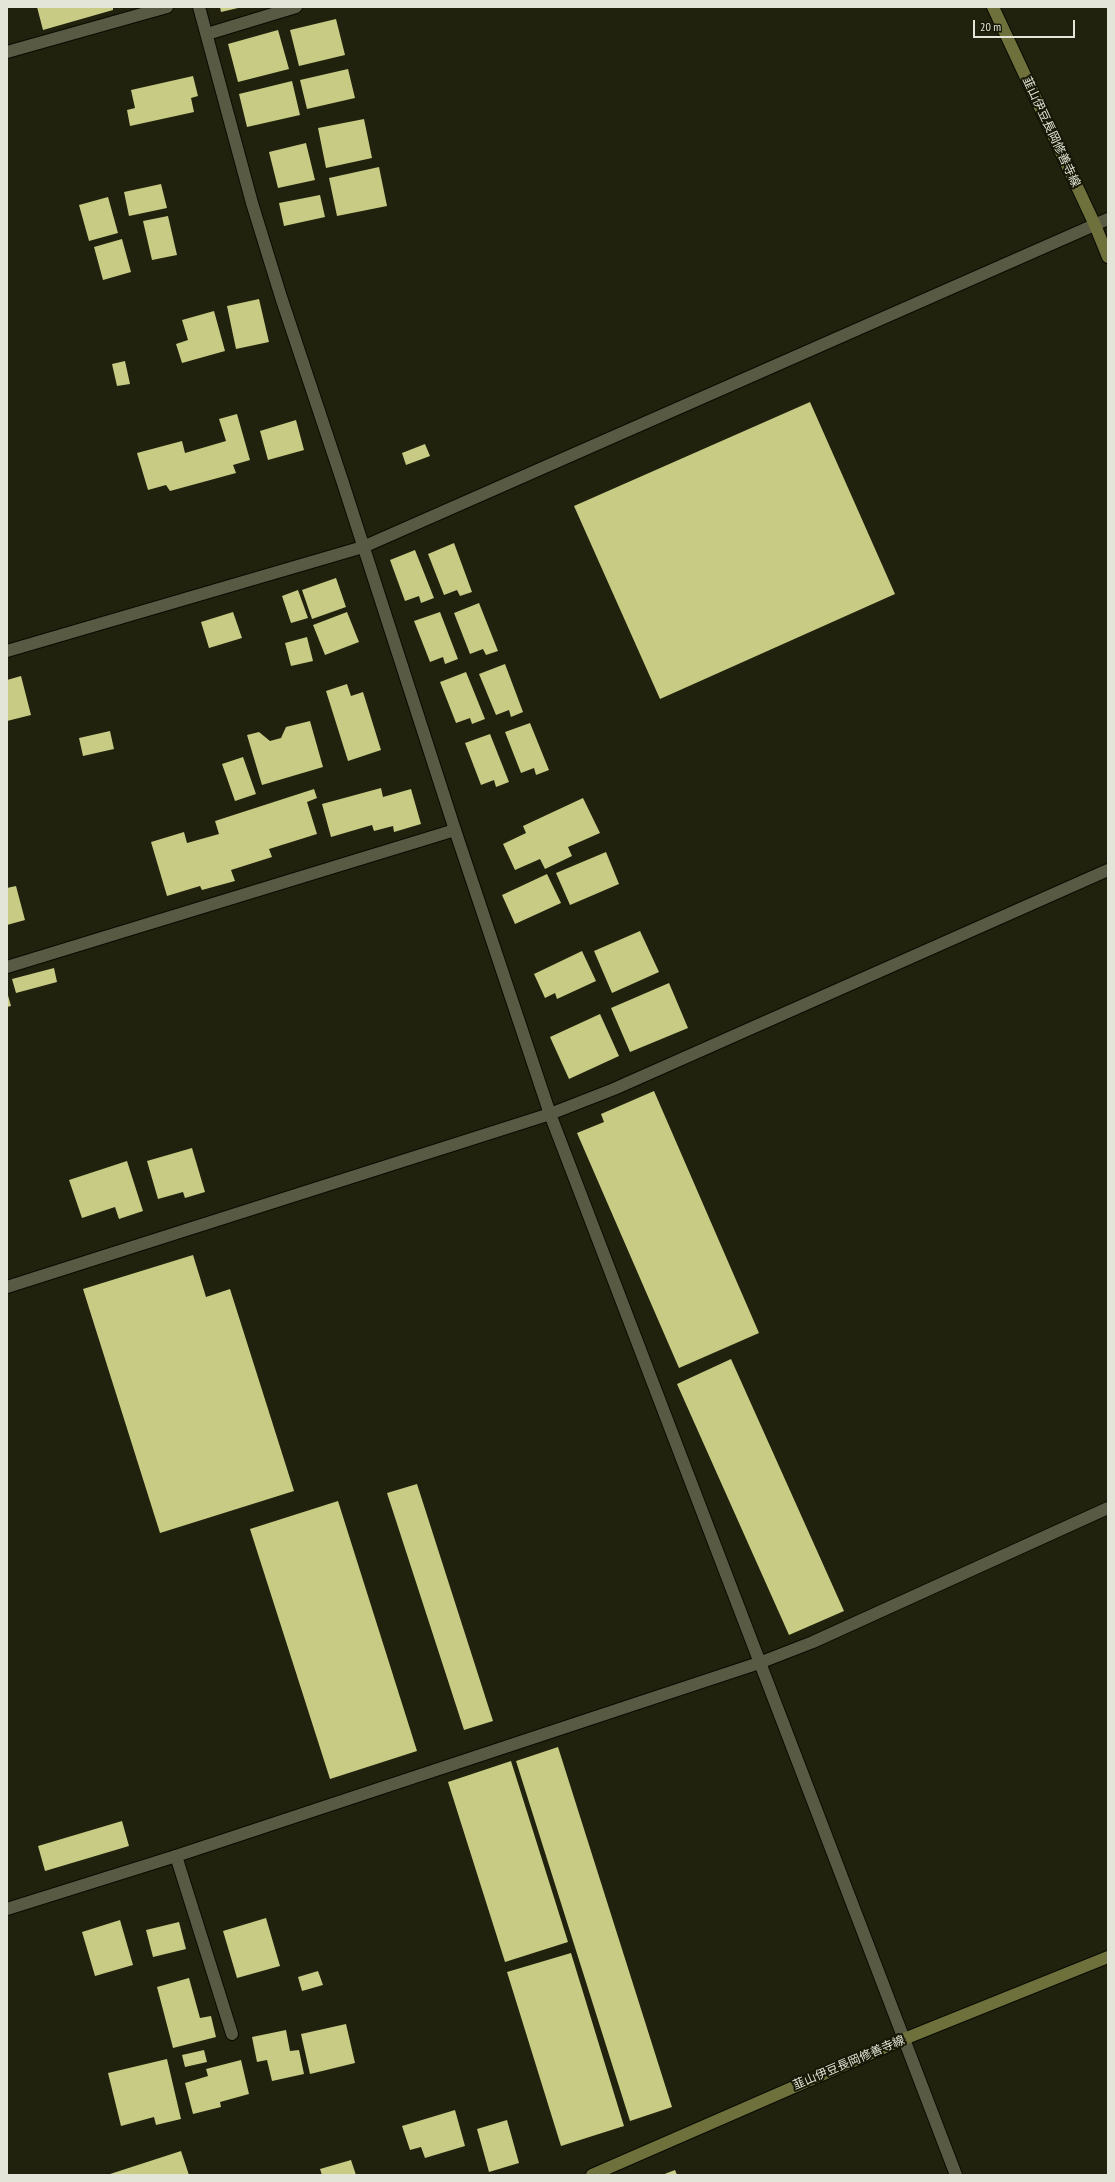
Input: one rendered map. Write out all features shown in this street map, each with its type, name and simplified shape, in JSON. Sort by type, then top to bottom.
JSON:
[{"type":"main road","name":"韮山伊豆長岡修善寺線","points":[[993,7],[1095,225],[1108,257]]},
{"type":"main road","name":"韮山伊豆長岡修善寺線","points":[[592,2175],[904,2039],[1108,1957]]},
{"type":"street","points":[[7,52],[167,7]]},
{"type":"street","points":[[199,7],[252,202],[281,298],[454,830],[550,1114],[956,2175]]},
{"type":"street","points":[[207,34],[296,7]]},
{"type":"street","points":[[7,651],[363,547],[1108,219]]},
{"type":"street","points":[[7,967],[454,830]]},
{"type":"street","points":[[7,1288],[550,1114],[614,1089],[1108,870]]},
{"type":"street","points":[[7,1909],[176,1856],[759,1663],[813,1642],[1108,1508]]},
{"type":"street","points":[[176,1856],[232,2034]]},
{"type":"building","points":[[37,7],[113,7],[113,10],[43,30]]},
{"type":"building","points":[[220,7],[237,7],[238,8],[221,12]]},
{"type":"building","points":[[336,19],[345,55],[299,66],[290,30]]},
{"type":"building","points":[[278,30],[289,69],[238,82],[228,44]]},
{"type":"building","points":[[348,69],[355,98],[307,109],[300,80]]},
{"type":"building","points":[[193,76],[198,96],[191,98],[194,112],[130,126],[127,110],[135,108],[131,90]]},
{"type":"building","points":[[292,81],[300,115],[247,127],[239,94]]},
{"type":"building","points":[[364,119],[372,158],[326,168],[318,128]]},
{"type":"building","points":[[306,143],[315,180],[278,188],[269,152]]},
{"type":"building","points":[[379,167],[387,206],[337,216],[329,178]]},
{"type":"building","points":[[161,184],[167,208],[129,216],[124,192]]},
{"type":"building","points":[[320,195],[325,217],[284,226],[279,203]]},
{"type":"building","points":[[108,197],[118,233],[89,241],[79,205]]},
{"type":"building","points":[[168,216],[177,255],[152,260],[143,221]]},
{"type":"building","points":[[122,239],[131,272],[103,280],[94,247]]},
{"type":"building","points":[[259,299],[269,342],[236,349],[227,306]]},
{"type":"building","points":[[214,311],[225,351],[182,363],[176,344],[188,340],[182,320]]},
{"type":"building","points":[[125,361],[130,384],[117,386],[112,364]]},
{"type":"building","points":[[810,402],[895,594],[660,699],[574,506]]},
{"type":"building","points":[[237,414],[250,460],[233,465],[236,473],[170,491],[166,485],[148,490],[137,453],[182,441],[185,453],[226,441],[219,419]]},
{"type":"building","points":[[296,420],[304,450],[268,460],[260,431]]},
{"type":"building","points":[[425,444],[430,456],[406,465],[402,453]]},
{"type":"building","points":[[454,543],[472,592],[460,596],[457,590],[444,595],[428,554]]},
{"type":"building","points":[[415,550],[434,598],[421,603],[419,596],[405,601],[390,560]]},
{"type":"building","points":[[336,578],[346,607],[312,619],[302,590]]},
{"type":"building","points":[[298,590],[308,618],[291,623],[282,596]]},
{"type":"building","points":[[479,603],[498,651],[486,655],[483,649],[470,654],[454,613]]},
{"type":"building","points":[[233,612],[242,638],[209,648],[201,622]]},
{"type":"building","points":[[347,612],[359,642],[325,655],[313,625]]},
{"type":"building","points":[[440,612],[458,659],[445,664],[443,657],[430,662],[414,621]]},
{"type":"building","points":[[307,637],[313,661],[291,666],[285,643]]},
{"type":"building","points":[[505,664],[523,712],[511,717],[509,710],[496,715],[479,674]]},
{"type":"building","points":[[466,672],[485,719],[472,724],[470,718],[456,723],[440,682]]},
{"type":"building","points":[[21,676],[31,715],[7,721],[7,680]]},
{"type":"building","points":[[347,684],[351,696],[363,692],[381,750],[348,761],[326,691]]},
{"type":"building","points":[[310,721],[323,767],[262,785],[247,735],[259,732],[270,741],[281,738],[286,727]]},
{"type":"building","points":[[530,723],[549,770],[536,775],[534,768],[521,773],[505,732]]},
{"type":"building","points":[[110,731],[114,749],[83,756],[79,738]]},
{"type":"building","points":[[490,734],[509,782],[496,787],[494,780],[481,785],[465,743]]},
{"type":"building","points":[[243,757],[256,794],[235,801],[222,764]]},
{"type":"building","points":[[381,788],[383,797],[411,789],[421,824],[394,832],[393,826],[374,831],[372,825],[331,837],[322,804]]},
{"type":"building","points":[[314,789],[317,798],[307,802],[317,834],[269,849],[272,857],[231,870],[235,881],[202,890],[200,886],[167,896],[151,842],[184,832],[187,843],[219,834],[215,821]]},
{"type":"building","points":[[583,798],[600,833],[568,847],[572,856],[545,869],[540,859],[515,870],[503,844],[526,833],[523,826]]},
{"type":"building","points":[[606,852],[619,884],[570,905],[556,873]]},
{"type":"building","points":[[547,874],[561,903],[515,924],[502,895]]},
{"type":"building","points":[[16,886],[25,920],[7,925],[7,888]]},
{"type":"building","points":[[640,931],[659,972],[612,993],[594,951]]},
{"type":"building","points":[[582,951],[596,981],[557,999],[555,993],[545,998],[534,974]]},
{"type":"building","points":[[54,968],[57,982],[16,993],[12,979]]},
{"type":"building","points":[[669,983],[688,1028],[630,1052],[611,1008]]},
{"type":"building","points":[[7,992],[11,1006],[7,1007]]},
{"type":"building","points":[[600,1014],[619,1056],[569,1079],[550,1037]]},
{"type":"building","points":[[654,1091],[759,1333],[679,1368],[577,1133],[604,1122],[601,1114]]},
{"type":"building","points":[[192,1148],[205,1192],[185,1198],[183,1192],[158,1199],[147,1161]]},
{"type":"building","points":[[127,1161],[143,1211],[119,1219],[115,1207],[82,1218],[69,1180]]},
{"type":"building","points":[[193,1255],[206,1297],[230,1289],[294,1491],[160,1533],[83,1289]]},
{"type":"building","points":[[731,1359],[844,1611],[789,1635],[677,1384]]},
{"type":"building","points":[[417,1484],[493,1721],[464,1730],[387,1493]]},
{"type":"building","points":[[338,1501],[417,1751],[330,1779],[250,1529]]},
{"type":"building","points":[[558,1747],[672,2107],[630,2121],[516,1761]]},
{"type":"building","points":[[511,1761],[568,1942],[505,1962],[448,1782]]},
{"type":"building","points":[[122,1821],[129,1846],[45,1871],[38,1846]]},
{"type":"building","points":[[266,1918],[280,1966],[237,1978],[223,1931]]},
{"type":"building","points":[[120,1920],[133,1965],[95,1976],[82,1932]]},
{"type":"building","points":[[179,1922],[186,1949],[153,1957],[146,1930]]},
{"type":"building","points":[[571,1953],[624,2126],[561,2146],[507,1972]]},
{"type":"building","points":[[318,1971],[323,1985],[302,1991],[298,1977]]},
{"type":"building","points":[[189,1978],[200,2018],[211,2016],[216,2037],[173,2048],[157,1987]]},
{"type":"building","points":[[346,2024],[355,2063],[310,2074],[301,2034]]},
{"type":"building","points":[[286,2030],[290,2051],[299,2050],[304,2074],[272,2081],[267,2060],[257,2062],[252,2037]]},
{"type":"building","points":[[204,2050],[207,2062],[185,2067],[182,2055]]},
{"type":"building","points":[[167,2059],[181,2119],[156,2125],[154,2117],[121,2126],[108,2073]]},
{"type":"building","points":[[241,2060],[249,2094],[220,2102],[221,2107],[193,2114],[185,2083],[208,2076],[206,2069]]},
{"type":"building","points":[[455,2110],[465,2146],[425,2158],[421,2147],[410,2150],[402,2126]]},
{"type":"building","points":[[507,2120],[519,2163],[489,2172],[477,2129]]},
{"type":"building","points":[[181,2151],[189,2175],[107,2175]]},
{"type":"building","points":[[351,2160],[356,2175],[322,2175],[320,2169]]},
{"type":"building","points":[[675,2170],[677,2175],[662,2175]]}]
